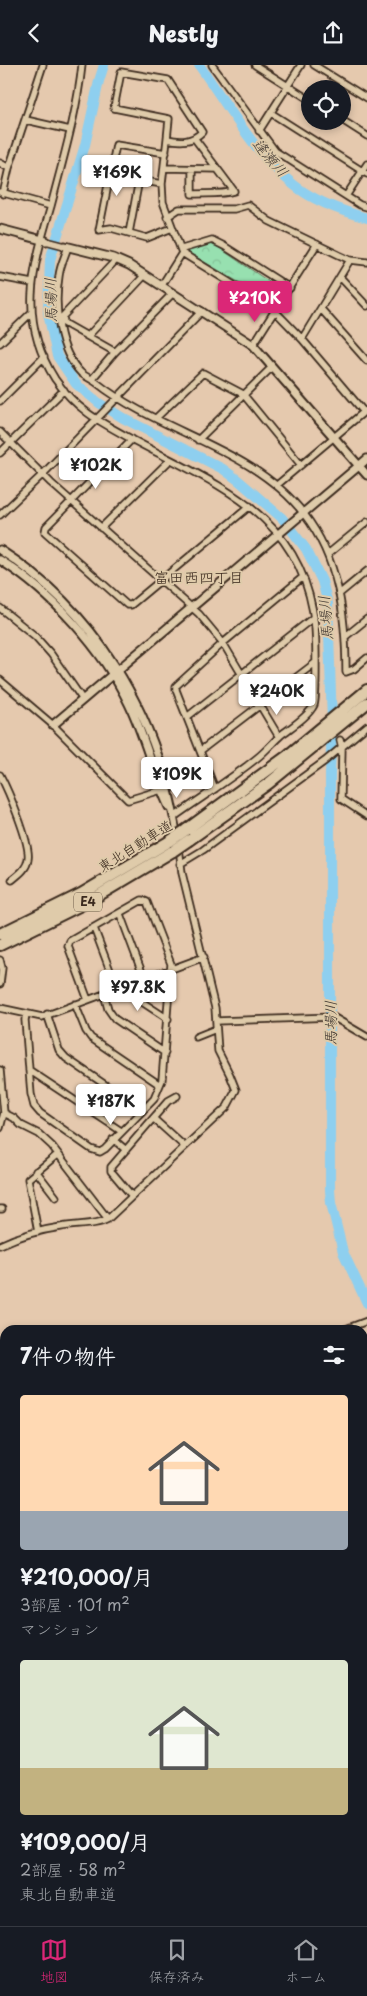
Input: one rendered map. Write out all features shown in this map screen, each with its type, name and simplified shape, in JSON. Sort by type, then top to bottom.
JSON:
[{"type":"highway","name":"東北自動車道","points":[[187,835],[318,731],[367,689]]},
{"type":"highway","name":"東北自動車道","points":[[0,945],[89,901],[187,835],[249,798],[367,703]]},
{"type":"highway","name":"東北自動車道","points":[[0,934],[171,846]]},
{"type":"street","points":[[43,65],[2,193],[51,206]]},
{"type":"street","points":[[82,65],[80,87],[44,241],[32,283],[32,313],[44,357],[64,389],[78,405],[132,439],[226,490],[250,506],[280,534],[304,577],[314,617],[314,705],[305,716],[278,737],[258,757],[174,817]]},
{"type":"street","points":[[212,65],[275,151],[360,205],[367,207]]},
{"type":"street","points":[[255,65],[301,94]]},
{"type":"street","points":[[259,131],[301,65]]},
{"type":"street","points":[[314,65],[367,98]]},
{"type":"street","points":[[167,139],[179,141],[195,139],[202,132],[168,80],[121,72],[114,108],[169,119],[162,184],[163,202],[167,217],[182,251],[275,311],[366,411],[277,485]]},
{"type":"street","points":[[271,113],[365,172]]},
{"type":"street","points":[[26,119],[70,130]]},
{"type":"street","points":[[351,126],[367,136]]},
{"type":"street","points":[[192,169],[192,195],[208,192],[227,194],[234,191],[195,139]]},
{"type":"street","points":[[166,153],[116,145],[99,230],[111,228],[147,238],[172,228]]},
{"type":"street","points":[[0,163],[9,168]]},
{"type":"street","points":[[346,196],[365,172],[367,164]]},
{"type":"street","points":[[164,168],[217,169]]},
{"type":"street","points":[[111,175],[162,184]]},
{"type":"street","points":[[129,233],[139,180]]},
{"type":"street","points":[[167,217],[178,209],[234,209],[248,205],[269,221],[350,260],[367,262]]},
{"type":"street","points":[[0,229],[67,246],[129,265],[253,345],[271,368],[367,475]]},
{"type":"street","points":[[162,285],[182,251],[212,240],[290,288]]},
{"type":"street","points":[[253,345],[317,244]]},
{"type":"street","points":[[67,246],[59,275],[58,317],[71,358],[83,374],[92,379],[115,399],[198,439],[256,470],[277,485],[302,515],[328,554],[340,594],[346,636],[346,672],[354,669],[367,659]]},
{"type":"street","points":[[115,352],[64,323],[63,316],[116,260]]},
{"type":"street","points":[[302,339],[350,260]]},
{"type":"street","points":[[88,336],[145,275]]},
{"type":"street","points":[[340,277],[367,307]]},
{"type":"street","points":[[0,278],[32,283]]},
{"type":"street","points":[[92,379],[115,352],[173,293]]},
{"type":"street","points":[[321,309],[367,361]]},
{"type":"street","points":[[0,515],[42,475],[202,311]]},
{"type":"street","points":[[0,343],[32,313]]},
{"type":"street","points":[[0,401],[44,357]]},
{"type":"street","points":[[198,439],[271,368]]},
{"type":"street","points":[[156,418],[203,373],[243,394],[301,465]]},
{"type":"street","points":[[0,453],[64,389]]},
{"type":"street","points":[[0,432],[42,475],[193,608],[223,643],[278,737]]},
{"type":"street","points":[[132,439],[46,527],[45,532],[127,605],[131,605],[250,506]]},
{"type":"street","points":[[54,725],[367,459]]},
{"type":"street","points":[[102,528],[170,460]]},
{"type":"street","points":[[328,554],[367,522]]},
{"type":"street","points":[[0,549],[32,573],[54,593],[90,631],[136,701],[153,740],[168,789],[180,851],[180,864],[216,1008],[218,1051],[236,1090],[227,1107],[108,1219],[101,1222],[38,1232],[0,1245]]},
{"type":"street","points":[[0,560],[27,579],[55,605],[116,672],[146,742],[161,790],[174,817]]},
{"type":"street","points":[[340,594],[367,571]]},
{"type":"street","points":[[215,789],[176,690],[177,684],[223,643],[304,577]]},
{"type":"street","points":[[0,608],[35,636],[51,653],[83,700]]},
{"type":"street","points":[[187,717],[314,617]]},
{"type":"street","points":[[346,636],[367,619]]},
{"type":"street","points":[[200,751],[315,663]]},
{"type":"street","points":[[0,680],[54,725],[128,800],[161,790]]},
{"type":"street","points":[[180,864],[203,850],[336,753],[367,726]]},
{"type":"street","points":[[340,740],[342,748],[341,799],[367,815]]},
{"type":"street","points":[[0,775],[6,786],[28,848],[28,859],[23,871],[12,880]]},
{"type":"street","points":[[26,1015],[32,1100],[40,1113],[97,1152],[103,1151],[142,1109],[154,1099],[160,1085],[165,1053],[171,964],[147,902],[142,900],[70,941],[68,946],[88,1000]]},
{"type":"street","points":[[120,914],[144,978]]},
{"type":"street","points":[[94,928],[117,989]]},
{"type":"street","points":[[0,1008],[42,1017],[47,1013],[88,1000],[204,957]]},
{"type":"street","points":[[0,960],[0,984]]},
{"type":"street","points":[[130,984],[142,1002],[168,1019]]},
{"type":"street","points":[[104,994],[108,1009],[115,1019],[165,1053]]},
{"type":"street","points":[[75,1004],[91,1039],[160,1085]]},
{"type":"street","points":[[47,1013],[59,1050],[66,1058],[142,1109]]},
{"type":"street","points":[[216,1021],[334,1017],[367,1037]]},
{"type":"street","points":[[196,1037],[216,1029]]},
{"type":"street","points":[[0,1070],[4,1113],[0,1128]]},
{"type":"street","points":[[29,1070],[121,1131]]},
{"type":"street","points":[[132,1197],[111,1171],[112,1167],[168,1101],[177,1096]]},
{"type":"street","points":[[4,1113],[40,1135],[58,1154],[108,1219]]},
{"type":"street","points":[[154,1119],[184,1146]]},
{"type":"street","points":[[113,1139],[126,1150]]},
{"type":"street","points":[[38,1232],[28,1182],[30,1176],[58,1154]]},
{"type":"street","points":[[36,1171],[56,1197]]},
{"type":"green space","points":[[212,243],[281,290],[272,302],[186,251]]},
{"type":"waterway","name":"馬場川","points":[[104,65],[85,145],[50,260],[48,313],[57,356],[76,384],[99,403],[123,418],[223,469],[282,518],[306,549],[322,581],[328,604],[332,723],[330,774],[330,1190],[331,1203],[343,1252],[367,1303]]},
{"type":"waterway","name":"逢瀬川","points":[[199,65],[254,144],[280,173],[302,191],[319,201],[367,218]]},
{"type":"district","name":"富田西四丁目","points":[[199,578]]}]
